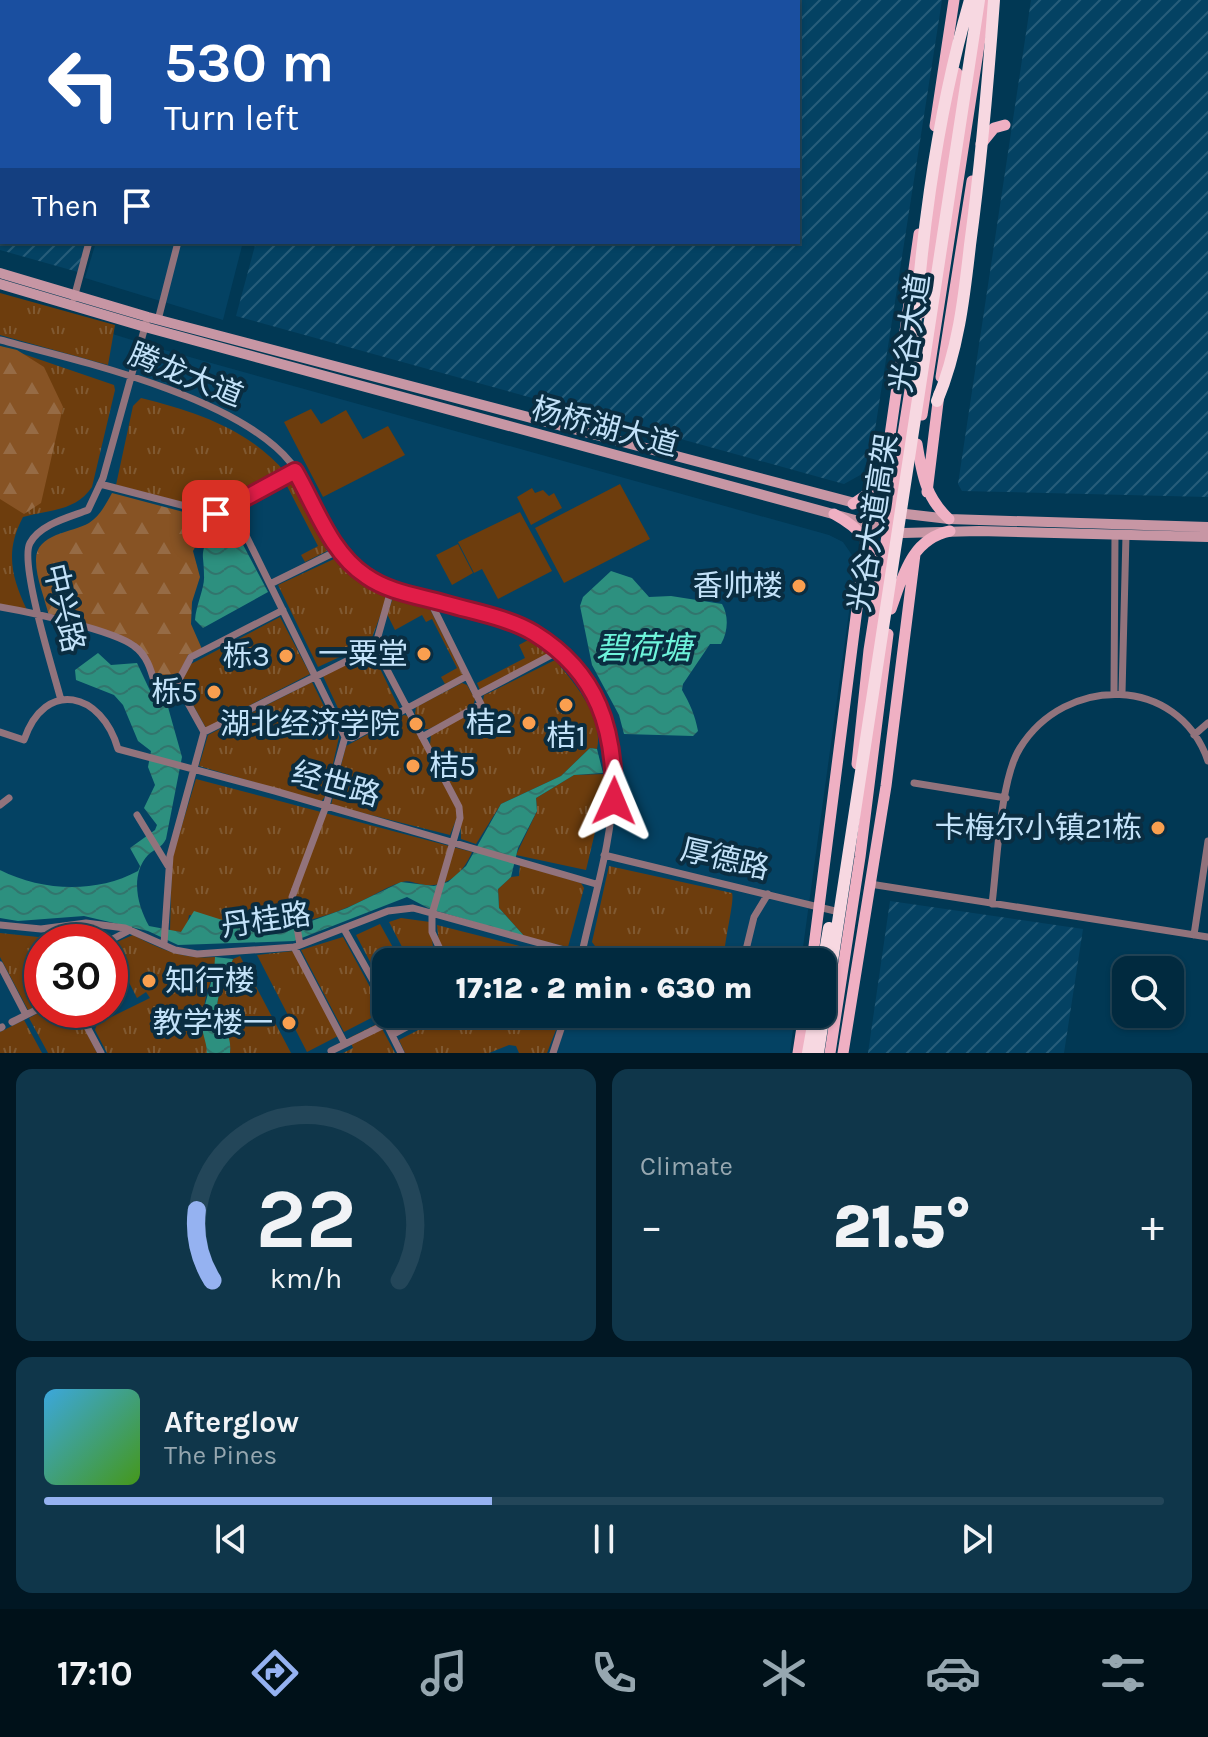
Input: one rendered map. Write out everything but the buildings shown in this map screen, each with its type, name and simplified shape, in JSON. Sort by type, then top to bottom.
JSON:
[{"type":"highway","points":[[911,383],[915,312],[947,79],[970,0]]},
{"type":"highway","name":"光谷大道高架","points":[[825,948],[970,0]]},
{"type":"highway","name":"光谷大道高架","points":[[813,1053],[979,0]]},
{"type":"highway","points":[[937,401],[952,366],[969,258],[983,144],[992,0]]},
{"type":"highway","name":"光谷大道高架","points":[[813,1053],[816,1028]]},
{"type":"main road","points":[[884,477],[954,0]]},
{"type":"main road","name":"光谷大道","points":[[829,948],[855,783],[868,656],[889,512],[970,0]]},
{"type":"main road","points":[[927,492],[937,401],[989,73],[992,0]]},
{"type":"main road","name":"光谷大道","points":[[830,1053],[891,609],[992,0]]},
{"type":"main road","points":[[977,152],[986,134],[1005,125],[989,112],[985,98]]},
{"type":"main road","name":"杨桥湖大道","points":[[0,273],[74,300]]},
{"type":"main road","name":"杨桥湖大道","points":[[0,284],[74,300],[903,533],[950,525],[1208,527]]},
{"type":"main road","name":"杨桥湖大道","points":[[150,321],[853,504],[950,525],[1208,537]]},
{"type":"main road","points":[[925,393],[950,327]]},
{"type":"main road","points":[[853,504],[878,487],[898,453],[904,431]]},
{"type":"main road","points":[[891,609],[915,554],[935,534],[950,525],[927,492],[917,444]]},
{"type":"main road","points":[[834,514],[856,526],[866,538],[874,555],[876,603]]},
{"type":"main road","points":[[814,948],[866,538]]},
{"type":"main road","points":[[843,1053],[884,795],[915,554]]},
{"type":"main road","points":[[846,714],[868,656]]},
{"type":"main road","points":[[879,705],[884,795]]},
{"type":"main road","points":[[798,1053],[802,1028]]},
{"type":"street","points":[[74,300],[88,244]]},
{"type":"street","name":"中兴路","points":[[61,700],[38,614],[27,558],[29,545],[38,532],[88,510],[100,484],[129,376],[177,244]]},
{"type":"street","name":"腾龙大道","points":[[0,340],[129,376],[241,421],[295,471],[339,550],[365,576],[391,590],[507,621],[534,633],[557,652],[593,693],[610,734],[615,759],[614,801],[583,948]]},
{"type":"street","points":[[100,484],[216,514],[295,471]]},
{"type":"street","points":[[231,505],[345,737],[326,806],[292,897],[298,945],[345,1044]]},
{"type":"street","points":[[1118,693],[1120,535]]},
{"type":"street","points":[[270,584],[339,550]]},
{"type":"street","points":[[391,590],[375,647],[459,807],[454,842],[433,912],[432,932],[439,948]]},
{"type":"street","points":[[422,737],[481,704],[429,599]]},
{"type":"street","points":[[0,607],[38,614],[133,644],[148,662],[155,684],[184,696],[204,732],[168,866],[164,944]]},
{"type":"street","points":[[173,691],[191,657],[283,610]]},
{"type":"street","points":[[204,732],[375,647]]},
{"type":"street","points":[[476,695],[557,652]]},
{"type":"street","points":[[345,737],[352,738],[467,676]]},
{"type":"street","points":[[992,904],[1006,798],[1018,750],[1035,728],[1066,704],[1118,693],[1172,712],[1194,735],[1208,761]]},
{"type":"street","points":[[0,732],[24,740],[34,717],[61,700]]},
{"type":"street","name":"经世路","points":[[61,700],[93,707],[107,721],[118,749],[596,884]]},
{"type":"street","points":[[1194,735],[1208,723]]},
{"type":"street","points":[[914,783],[1006,798]]},
{"type":"street","points":[[0,805],[9,798]]},
{"type":"street","points":[[137,815],[168,866]]},
{"type":"street","points":[[1194,935],[1208,841]]},
{"type":"street","name":"厚德路","points":[[604,855],[835,911]]},
{"type":"street","points":[[870,884],[1208,937]]},
{"type":"street","points":[[746,948],[754,917],[768,894]]},
{"type":"street","name":"丹桂路","points":[[130,930],[197,954],[298,945],[388,911],[413,908],[546,948]]},
{"type":"street","name":"丹桂路","points":[[0,925],[24,927]]},
{"type":"street","points":[[344,929],[372,979]]},
{"type":"street","points":[[0,965],[24,1011]]},
{"type":"street","points":[[12,1022],[24,1016]]},
{"type":"street","points":[[88,1028],[101,1053]]},
{"type":"street","points":[[331,1051],[378,1028]]},
{"type":"street","points":[[388,1028],[401,1053]]},
{"type":"street","points":[[392,1035],[405,1028]]},
{"type":"street","points":[[553,1053],[561,1028]]},
{"type":"shaded area","points":[[800,0],[942,0],[872,449],[862,474],[844,484],[236,316],[255,244],[800,244]]},
{"type":"shaded area","points":[[1031,0],[1208,0],[1208,497],[962,491],[958,484]]},
{"type":"shaded area","points":[[0,244],[85,244],[78,272],[0,250]]},
{"type":"shaded area","points":[[95,244],[242,244],[223,320],[85,278]]},
{"type":"shaded area","name":"湖北经济学院","points":[[0,299],[161,349],[829,535],[843,542],[856,561],[803,948],[372,948],[372,1028],[793,1028],[790,1053],[0,1053]]},
{"type":"shaded area","points":[[890,901],[1083,929],[1064,1053],[868,1053]]},
{"type":"green space","points":[[0,293],[115,325],[108,365],[0,335]]},
{"type":"green space","points":[[0,346],[114,385],[115,390],[92,487],[70,505],[23,517],[17,529],[12,564],[27,610],[0,604]]},
{"type":"green space","points":[[0,346],[17,350],[44,367],[63,407],[41,503],[24,514],[0,499]]},
{"type":"green space","points":[[141,398],[220,424],[255,445],[286,473],[216,511],[116,485],[133,406]]},
{"type":"green space","points":[[311,409],[321,424],[346,410],[363,439],[388,426],[405,455],[323,497],[284,422]]},
{"type":"green space","points":[[289,477],[327,551],[305,562],[301,555],[318,546],[287,486],[255,502],[252,497]]},
{"type":"green space","points":[[620,484],[650,539],[564,583],[535,528]]},
{"type":"green space","points":[[532,488],[535,493],[543,490],[549,496],[554,493],[562,508],[531,525],[517,497]]},
{"type":"green space","points":[[112,493],[210,519],[193,551],[200,577],[192,602],[191,624],[202,649],[188,655],[175,685],[156,680],[151,664],[142,651],[129,641],[49,616],[37,574],[37,552],[48,539],[93,520]]},
{"type":"green space","points":[[520,512],[552,571],[498,599],[482,569],[474,573],[458,542]]},
{"type":"green space","points":[[458,544],[473,573],[452,585],[436,555]]},
{"type":"green space","points":[[334,559],[358,581],[384,594],[386,600],[370,643],[318,667],[278,585]]},
{"type":"green space","points":[[393,598],[429,607],[463,675],[445,684],[441,677],[457,668],[432,619],[426,622],[422,615],[395,630],[387,614]]},
{"type":"green space","points":[[280,617],[310,674],[206,728],[187,694],[178,687],[191,664]]},
{"type":"green space","points":[[528,640],[548,654],[480,690],[477,683],[525,658],[519,645]]},
{"type":"green space","points":[[368,653],[373,654],[400,710],[354,734],[349,732],[323,676]]},
{"type":"green space","points":[[555,660],[579,690],[592,713],[598,737],[597,749],[590,748],[561,776],[501,804],[476,844],[461,839],[460,802],[430,745],[431,734],[482,707],[484,695]]},
{"type":"green space","points":[[312,682],[339,737],[326,795],[321,802],[199,766],[208,735]]},
{"type":"green space","points":[[462,683],[467,685],[475,699],[473,707],[429,729],[423,729],[415,714],[416,707]]},
{"type":"green space","points":[[404,715],[408,716],[456,806],[458,815],[450,835],[331,805],[346,746]]},
{"type":"green space","points":[[605,774],[606,786],[586,870],[516,855],[537,811],[536,798],[574,775]]},
{"type":"green space","points":[[196,779],[472,852],[464,867],[445,882],[429,885],[402,882],[324,916],[286,924],[250,925],[189,915],[187,926],[181,932],[170,931],[172,858]]},
{"type":"green space","points":[[520,865],[581,883],[584,888],[568,947],[525,937],[499,908],[498,889],[511,877],[519,876]]},
{"type":"green space","points":[[609,866],[732,893],[725,948],[603,948],[592,942]]},
{"type":"green space","points":[[401,918],[430,922],[434,948],[403,948],[389,922]]},
{"type":"green space","points":[[380,924],[393,948],[372,948],[372,965],[356,935]]},
{"type":"green space","points":[[437,925],[528,948],[442,948]]},
{"type":"green space","points":[[0,933],[24,936],[24,1002],[0,957]]},
{"type":"green space","points":[[133,935],[172,952],[193,957],[215,957],[204,1008],[207,1053],[107,1053],[96,1028],[128,1028],[128,1009],[150,998],[146,992],[137,998],[128,980],[128,937]]},
{"type":"green space","points":[[343,937],[370,987],[372,1018],[344,1032],[301,950]]},
{"type":"green space","points":[[293,951],[338,1036],[307,1052],[257,955]]},
{"type":"green space","points":[[240,956],[291,1053],[230,1053],[229,1042],[218,1017],[217,1003],[233,959]]},
{"type":"green space","points":[[24,1020],[24,1028],[28,1028],[42,1053],[0,1053],[0,1032]]},
{"type":"green space","points":[[372,1026],[382,1028],[395,1053],[343,1053],[353,1048],[349,1038]]},
{"type":"green space","points":[[34,1028],[84,1028],[97,1053],[48,1053]]},
{"type":"green space","points":[[422,1028],[557,1028],[547,1053],[519,1053],[516,1046],[509,1045],[489,1053],[405,1053],[399,1040]]},
{"type":"water","points":[[231,522],[268,592],[203,628],[195,620],[204,580],[204,547],[210,533]]},
{"type":"water","name":"碧荷塘","points":[[611,571],[632,578],[649,597],[671,596],[722,604],[727,619],[721,644],[710,644],[683,684],[682,690],[698,731],[693,736],[624,734],[619,715],[592,665],[580,606],[583,597]]},
{"type":"water","points":[[98,653],[111,665],[137,663],[152,695],[166,700],[182,757],[166,839],[142,863],[137,881],[141,909],[149,926],[181,932],[194,911],[238,925],[298,926],[347,908],[401,882],[434,886],[448,882],[466,866],[501,804],[561,776],[590,748],[597,749],[603,773],[574,775],[536,798],[537,811],[518,848],[511,877],[498,889],[499,908],[525,937],[430,909],[407,897],[294,941],[178,945],[128,924],[84,916],[18,921],[0,918],[0,870],[51,886],[104,884],[138,871],[140,866],[130,848],[155,830],[157,825],[144,808],[155,785],[148,767],[151,751],[138,741],[123,705],[114,695],[76,680],[75,670]]},
{"type":"water","points":[[215,957],[233,959],[217,1003],[220,1023],[230,1040],[230,1053],[207,1053],[203,1030],[204,1009]]},
{"type":"place","name":"香帅楼","points":[[799,586]]},
{"type":"place","name":"一粟堂","points":[[424,654]]},
{"type":"place","name":"栎3","points":[[286,656]]},
{"type":"place","name":"栎5","points":[[214,692]]},
{"type":"place","name":"桔1","points":[[566,705]]},
{"type":"place","name":"桔2","points":[[529,723]]},
{"type":"place","name":"湖北经济学院","points":[[416,724]]},
{"type":"place","name":"桔5","points":[[413,766]]},
{"type":"place","name":"卡梅尔小镇21栋","points":[[1158,828]]},
{"type":"place","name":"知行楼","points":[[149,981]]},
{"type":"place","name":"教学楼一","points":[[289,1023]]},
{"type":"route","points":[[216,514],[295,471],[323,526],[344,556],[365,576],[389,589],[491,616],[534,633],[583,679],[602,711],[615,759],[614,801]]}]
